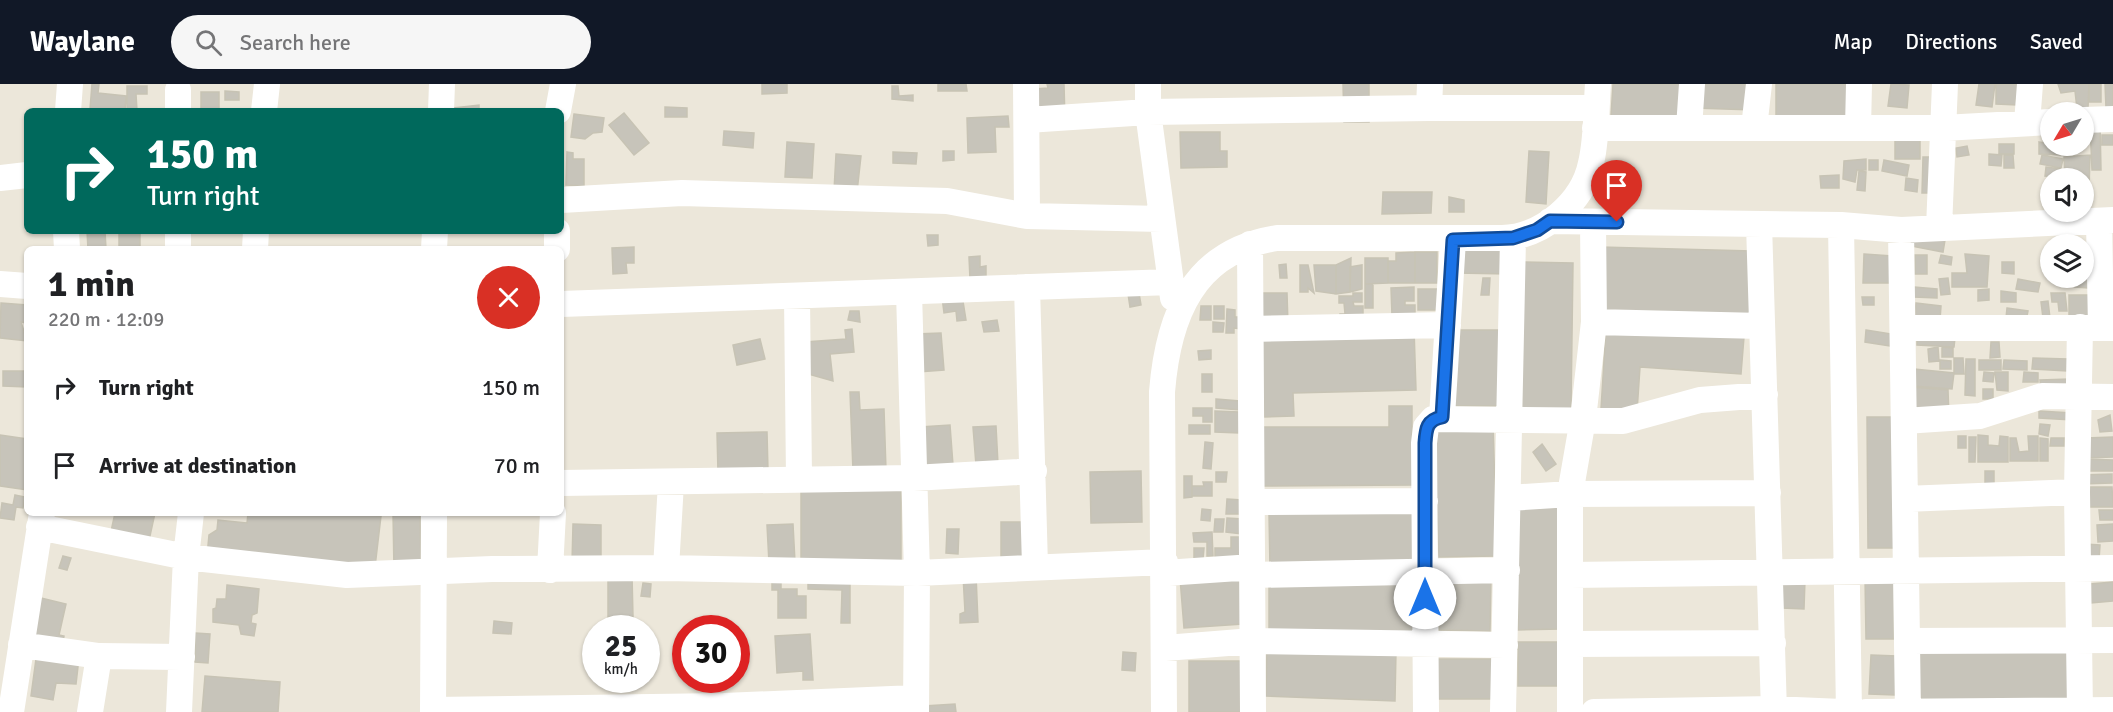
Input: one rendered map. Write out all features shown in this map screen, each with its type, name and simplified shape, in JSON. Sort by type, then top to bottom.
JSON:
[{"type":"street","points":[[68,108],[70,84]]},
{"type":"street","points":[[264,108],[267,84]]},
{"type":"street","points":[[441,108],[442,84]]},
{"type":"street","points":[[559,108],[563,84]]},
{"type":"street","points":[[1026,84],[1027,216]]},
{"type":"street","points":[[1148,84],[1148,112],[1176,317]]},
{"type":"street","points":[[1689,128],[1692,84]]},
{"type":"street","points":[[1754,128],[1759,84]]},
{"type":"street","points":[[1858,128],[1860,84]]},
{"type":"street","points":[[1939,228],[1945,84]]},
{"type":"street","points":[[1027,120],[1430,96],[1596,107],[1689,128],[1943,128],[2039,122],[2030,84]]},
{"type":"street","points":[[1164,712],[1165,567],[1162,392],[1165,358],[1176,317],[1197,280],[1230,251],[1277,238],[1376,236],[1453,240],[1513,238],[1537,230],[1576,197],[1585,180],[1591,164],[1596,107]]},
{"type":"street","points":[[2094,120],[2113,119]]},
{"type":"street","points":[[0,178],[24,175]]},
{"type":"street","points":[[564,200],[682,193],[935,201],[1027,216],[1162,219]]},
{"type":"street","points":[[1550,221],[1840,225],[1901,230],[2106,221],[2098,328],[2078,397],[2080,712]]},
{"type":"street","points":[[1569,712],[1570,494],[1583,419],[1594,322],[1593,222]]},
{"type":"street","points":[[1759,224],[1774,710]]},
{"type":"street","points":[[1840,225],[1849,712]]},
{"type":"street","points":[[1901,230],[1908,712]]},
{"type":"street","points":[[1503,712],[1513,238]]},
{"type":"street","points":[[1442,417],[1453,240]]},
{"type":"street","points":[[1250,244],[1253,712]]},
{"type":"street","points":[[564,304],[1171,282]]},
{"type":"street","points":[[0,284],[24,286]]},
{"type":"street","points":[[1027,288],[1035,566]]},
{"type":"street","points":[[434,516],[433,711],[915,705],[917,573],[909,292]]},
{"type":"street","points":[[796,296],[799,479]]},
{"type":"street","points":[[1594,322],[1762,326]]},
{"type":"street","points":[[1251,329],[1448,325]]},
{"type":"street","points":[[1903,328],[2098,328]]},
{"type":"street","points":[[1426,712],[1426,427],[1433,418],[1623,421],[1700,400],[1765,395]]},
{"type":"street","points":[[1904,422],[1980,416],[2007,405],[2042,396],[2113,397]]},
{"type":"street","points":[[564,483],[913,478],[1034,471]]},
{"type":"street","points":[[666,568],[671,483]]},
{"type":"street","points":[[1905,499],[2078,492]]},
{"type":"street","points":[[1509,498],[1570,494],[1768,493]]},
{"type":"street","points":[[1252,502],[1425,501]]},
{"type":"street","points":[[179,712],[186,557],[191,516]]},
{"type":"street","points":[[550,570],[553,516]]},
{"type":"street","points":[[11,712],[41,520],[186,557],[347,575],[434,571],[666,568],[917,573],[1035,566],[1425,574],[1507,570]]},
{"type":"street","points":[[1570,575],[2113,568]]},
{"type":"street","points":[[1908,641],[2113,640]]},
{"type":"street","points":[[1165,648],[1253,642],[1505,645]]},
{"type":"street","points":[[1570,644],[1773,643]]},
{"type":"street","points":[[21,645],[99,656],[182,657]]},
{"type":"street","points":[[90,712],[99,656]]},
{"type":"street","points":[[1594,712],[1774,710],[1842,712]]},
{"type":"street","points":[[1866,712],[2113,710]]},
{"type":"building","points":[[92,84],[99,84],[98,93],[126,96],[125,108],[90,108]]},
{"type":"building","points":[[762,84],[787,84],[787,93],[762,94]]},
{"type":"building","points":[[938,84],[966,84],[967,91],[938,91]]},
{"type":"building","points":[[1047,84],[1064,84],[1065,121],[1035,122],[1034,89],[1048,88]]},
{"type":"building","points":[[1343,84],[1369,84],[1369,122],[1344,122]]},
{"type":"building","points":[[1613,84],[1683,84],[1680,122],[1611,116]]},
{"type":"building","points":[[1695,84],[1755,84],[1754,110],[1694,108]]},
{"type":"building","points":[[1776,84],[1855,84],[1853,120],[1776,117]]},
{"type":"building","points":[[1891,84],[1909,85],[1907,108],[1888,106]]},
{"type":"building","points":[[1979,84],[1995,84],[1992,107],[1976,105]]},
{"type":"building","points":[[1996,84],[2028,84],[2026,101],[2016,99],[2017,105],[1996,104]]},
{"type":"building","points":[[2058,84],[2089,84],[2088,102],[2076,102],[2075,91],[2061,93]]},
{"type":"building","points":[[2089,84],[2101,84],[2101,102],[2089,102]]},
{"type":"building","points":[[2105,84],[2113,84],[2113,107],[2106,108]]},
{"type":"building","points":[[127,86],[147,86],[147,94],[136,94],[137,108],[127,108]]},
{"type":"building","points":[[892,86],[898,86],[899,96],[913,95],[913,101],[892,99]]},
{"type":"building","points":[[225,91],[239,92],[239,100],[225,100]]},
{"type":"building","points":[[201,92],[219,92],[219,108],[201,108]]},
{"type":"building","points":[[479,105],[479,108],[454,108]]},
{"type":"building","points":[[665,107],[687,108],[687,117],[665,117]]},
{"type":"building","points":[[624,113],[649,143],[634,155],[609,125]]},
{"type":"building","points":[[574,114],[604,118],[602,132],[593,133],[585,139],[571,137]]},
{"type":"building","points":[[1008,116],[1009,127],[995,127],[996,152],[968,153],[967,118]]},
{"type":"building","points":[[2094,123],[2100,123],[2101,170],[2092,168]]},
{"type":"building","points":[[1895,130],[1920,130],[1920,159],[1895,159]]},
{"type":"building","points":[[724,131],[754,133],[753,148],[723,145]]},
{"type":"building","points":[[1180,132],[1220,132],[1220,151],[1227,151],[1227,167],[1181,168]]},
{"type":"building","points":[[2102,135],[2113,135],[2113,145],[2102,145]]},
{"type":"building","points":[[787,142],[814,144],[812,178],[785,177]]},
{"type":"building","points":[[1999,144],[2014,144],[2014,154],[1999,154]]},
{"type":"building","points":[[1967,146],[1969,155],[1957,157],[1956,148]]},
{"type":"building","points":[[943,151],[954,151],[954,160],[943,161]]},
{"type":"building","points":[[1529,151],[1549,152],[1546,204],[1526,202]]},
{"type":"building","points":[[567,152],[573,153],[573,159],[584,159],[584,186],[566,185]]},
{"type":"building","points":[[893,152],[917,153],[916,164],[893,163]]},
{"type":"building","points":[[836,154],[861,156],[857,192],[834,191]]},
{"type":"building","points":[[1989,154],[2002,155],[2001,166],[1989,165]]},
{"type":"building","points":[[2004,155],[2013,155],[2014,168],[2004,168]]},
{"type":"building","points":[[2042,156],[2063,159],[2061,168],[2040,164]]},
{"type":"building","points":[[2090,156],[2090,168],[2065,168],[2064,157]]},
{"type":"building","points":[[1923,157],[1937,157],[1936,193],[1922,193]]},
{"type":"building","points":[[1866,159],[1866,170],[1857,170],[1855,182],[1843,179],[1844,161]]},
{"type":"building","points":[[1869,160],[1878,160],[1878,170],[1869,170]]},
{"type":"building","points":[[1884,160],[1909,165],[1907,176],[1882,171]]},
{"type":"building","points":[[1859,171],[1866,172],[1865,191],[1857,190]]},
{"type":"building","points":[[1839,175],[1839,188],[1821,188],[1820,176]]},
{"type":"building","points":[[1906,178],[1918,180],[1917,192],[1905,190]]},
{"type":"building","points":[[1383,192],[1432,192],[1431,213],[1382,214]]},
{"type":"building","points":[[1449,197],[1464,200],[1464,212],[1449,212]]},
{"type":"building","points":[[1913,233],[1945,240],[1943,252],[1911,246]]},
{"type":"building","points":[[87,234],[105,234],[106,246],[88,246]]},
{"type":"building","points":[[119,234],[140,234],[140,246],[119,246]]},
{"type":"building","points":[[927,235],[938,235],[938,245],[928,246]]},
{"type":"building","points":[[634,247],[634,263],[626,263],[627,273],[613,274],[612,248]]},
{"type":"building","points":[[1600,247],[1752,251],[1751,314],[1599,310]]},
{"type":"building","points":[[1456,248],[1509,249],[1508,274],[1456,273]]},
{"type":"building","points":[[1415,252],[1415,283],[1388,283],[1388,261],[1396,261],[1396,253]]},
{"type":"building","points":[[1415,252],[1437,252],[1437,283],[1415,283]]},
{"type":"building","points":[[1864,254],[1892,256],[1894,283],[1863,283]]},
{"type":"building","points":[[1965,254],[1989,256],[1987,287],[1952,287],[1952,273],[1967,273]]},
{"type":"building","points":[[1915,255],[1927,255],[1927,274],[1915,274]]},
{"type":"building","points":[[1941,255],[1952,257],[1951,265],[1939,263]]},
{"type":"building","points":[[980,256],[980,267],[986,266],[986,279],[970,279],[969,257]]},
{"type":"building","points":[[1351,258],[1350,292],[1336,294],[1336,265]]},
{"type":"building","points":[[1365,258],[1388,258],[1388,283],[1365,284]]},
{"type":"building","points":[[1523,262],[1573,263],[1571,409],[1522,408]]},
{"type":"building","points":[[2002,262],[2014,262],[2014,274],[2002,273]]},
{"type":"building","points":[[1286,264],[1287,278],[1280,278],[1279,265]]},
{"type":"building","points":[[1300,265],[1308,265],[1314,293],[1308,288],[1308,292],[1300,292]]},
{"type":"building","points":[[1314,265],[1336,265],[1336,294],[1316,291]]},
{"type":"building","points":[[1362,265],[1362,289],[1350,292],[1350,267]]},
{"type":"building","points":[[1483,278],[1490,278],[1489,295],[1481,295]]},
{"type":"building","points":[[1948,278],[1950,294],[1941,295],[1939,279]]},
{"type":"building","points":[[2018,279],[2040,283],[2038,292],[2016,289]]},
{"type":"building","points":[[1365,284],[1373,284],[1373,308],[1365,308]]},
{"type":"building","points":[[1414,287],[1414,301],[1405,301],[1405,305],[1415,305],[1415,315],[1392,316],[1391,288]]},
{"type":"building","points":[[1914,287],[1937,289],[1937,298],[1914,297]]},
{"type":"building","points":[[1418,289],[1440,289],[1439,310],[1418,310]]},
{"type":"building","points":[[1989,289],[1989,300],[1978,301],[1978,290]]},
{"type":"building","points":[[2001,291],[2016,293],[2016,302],[2001,302]]},
{"type":"building","points":[[1139,293],[1141,305],[1130,307],[1128,294]]},
{"type":"building","points":[[1262,293],[1287,293],[1288,325],[1262,325]]},
{"type":"building","points":[[1353,293],[1362,293],[1362,302],[1353,302],[1354,306],[1363,306],[1363,322],[1340,322],[1340,314],[1345,314],[1344,303],[1339,303],[1339,296],[1353,296]]},
{"type":"building","points":[[2051,293],[2065,293],[2067,311],[2059,311],[2058,302],[2052,302]]},
{"type":"building","points":[[962,295],[966,320],[957,321],[956,311],[944,313],[942,297]]},
{"type":"building","points":[[2069,295],[2089,295],[2090,322],[2069,322]]},
{"type":"building","points":[[1862,297],[1874,297],[1874,305],[1863,305]]},
{"type":"building","points":[[2048,301],[2050,318],[2043,318],[2041,302]]},
{"type":"building","points":[[1,303],[24,305],[24,322],[21,322],[24,341],[0,338]]},
{"type":"building","points":[[1916,303],[1941,306],[1940,320],[1915,317]]},
{"type":"building","points":[[1201,306],[1211,306],[1211,320],[1200,320]]},
{"type":"building","points":[[1214,306],[1224,306],[1224,319],[1214,319]]},
{"type":"building","points":[[2007,308],[2028,311],[2026,321],[2006,318]]},
{"type":"building","points":[[1227,309],[1235,310],[1235,317],[1242,317],[1241,329],[1234,328],[1234,333],[1226,333]]},
{"type":"building","points":[[850,311],[859,311],[860,322],[848,320]]},
{"type":"building","points":[[997,320],[999,331],[984,332],[982,322]]},
{"type":"building","points":[[1213,322],[1224,323],[1223,332],[1213,332]]},
{"type":"building","points":[[1414,328],[1416,390],[1293,393],[1294,416],[1264,417],[1261,332]]},
{"type":"building","points":[[1606,328],[1744,337],[1741,374],[1640,367],[1637,412],[1601,409]]},
{"type":"building","points":[[852,329],[854,352],[830,354],[833,381],[808,374],[805,342],[846,339],[845,330]]},
{"type":"building","points":[[1454,330],[1500,330],[1500,406],[1454,406]]},
{"type":"building","points":[[1866,330],[1898,335],[1896,347],[1865,342]]},
{"type":"building","points":[[941,333],[944,370],[918,372],[915,334]]},
{"type":"building","points":[[1917,337],[1955,338],[1954,347],[1917,345]]},
{"type":"building","points":[[760,339],[765,359],[737,365],[733,345]]},
{"type":"building","points":[[1991,342],[1999,342],[2000,357],[1990,358]]},
{"type":"building","points":[[1938,347],[1939,361],[1929,362],[1928,349]]},
{"type":"building","points":[[1942,347],[1953,348],[1953,357],[1942,357]]},
{"type":"building","points":[[1211,350],[1211,359],[1199,360],[1198,351]]},
{"type":"building","points":[[1954,358],[1963,358],[1964,374],[1954,374]]},
{"type":"building","points":[[2033,358],[2068,359],[2067,371],[2032,369]]},
{"type":"building","points":[[1966,359],[1975,359],[1975,396],[1965,395]]},
{"type":"building","points":[[1940,360],[1951,361],[1951,369],[1940,369]]},
{"type":"building","points":[[1979,360],[2001,360],[2001,370],[1979,370]]},
{"type":"building","points":[[2004,360],[2027,361],[2027,370],[2003,369]]},
{"type":"building","points":[[1914,369],[1954,373],[1952,389],[1913,386]]},
{"type":"building","points":[[3,371],[24,371],[24,387],[3,386]]},
{"type":"building","points":[[1984,372],[1994,373],[1993,382],[1983,381]]},
{"type":"building","points":[[1995,372],[2008,372],[2008,391],[1997,390]]},
{"type":"building","points":[[2024,372],[2038,373],[2038,382],[2023,382]]},
{"type":"building","points":[[1202,374],[1212,374],[1212,392],[1202,392]]},
{"type":"building","points":[[2069,379],[2070,390],[2041,391],[2040,380]]},
{"type":"building","points":[[1910,387],[1948,390],[1949,417],[1912,415]]},
{"type":"building","points":[[1983,389],[1993,389],[1993,399],[1983,399]]},
{"type":"building","points":[[850,392],[859,392],[860,410],[884,409],[886,470],[853,471]]},
{"type":"building","points":[[1216,399],[1240,401],[1240,410],[1216,408]]},
{"type":"building","points":[[1389,406],[1412,406],[1412,485],[1263,486],[1263,427],[1389,427]]},
{"type":"building","points":[[1193,408],[1212,408],[1212,422],[1203,422],[1203,416],[1193,416]]},
{"type":"building","points":[[1215,411],[1239,412],[1239,433],[1215,432]]},
{"type":"building","points":[[2039,411],[2072,413],[2072,420],[2039,418]]},
{"type":"building","points":[[2110,415],[2112,431],[2100,432],[2098,420]]},
{"type":"building","points":[[1867,417],[1895,417],[1896,548],[1868,548]]},
{"type":"building","points":[[1493,423],[1497,556],[1439,557],[1434,424]]},
{"type":"building","points":[[2040,424],[2050,425],[2048,436],[2039,434]]},
{"type":"building","points":[[950,425],[953,465],[923,466],[920,427]]},
{"type":"building","points":[[1189,425],[1210,425],[1210,434],[1189,434]]},
{"type":"building","points":[[996,426],[998,464],[976,465],[973,427]]},
{"type":"building","points":[[767,432],[768,471],[718,472],[717,433]]},
{"type":"building","points":[[0,435],[24,439],[24,490],[0,486]]},
{"type":"building","points":[[1978,435],[1988,436],[1988,445],[1999,446],[2000,436],[2008,437],[2008,462],[1978,462]]},
{"type":"building","points":[[1958,436],[1966,436],[1966,448],[1958,448]]},
{"type":"building","points":[[2028,436],[2038,436],[2038,461],[2010,461],[2010,438],[2016,438],[2019,452],[2029,451]]},
{"type":"building","points":[[1969,437],[1976,437],[1975,462],[1969,462]]},
{"type":"building","points":[[2113,437],[2113,457],[2086,458],[2086,438]]},
{"type":"building","points":[[2040,438],[2048,439],[2048,461],[2040,461]]},
{"type":"building","points":[[2051,438],[2064,438],[2064,446],[2050,446]]},
{"type":"building","points":[[1205,442],[1213,443],[1211,469],[1203,468]]},
{"type":"building","points":[[1542,444],[1556,464],[1546,471],[1533,452]]},
{"type":"building","points":[[2083,459],[2113,460],[2113,471],[2082,471]]},
{"type":"building","points":[[1141,471],[1142,522],[1091,523],[1090,472]]},
{"type":"building","points":[[1985,471],[1994,471],[1994,485],[1985,485]]},
{"type":"building","points":[[1216,472],[1227,472],[1226,482],[1216,482]]},
{"type":"building","points":[[2112,474],[2112,483],[2081,484],[2080,475]]},
{"type":"building","points":[[1184,476],[1192,476],[1192,497],[1184,498]]},
{"type":"building","points":[[1203,482],[1212,482],[1212,496],[1192,496],[1192,486],[1204,486]]},
{"type":"building","points":[[2085,487],[2112,487],[2113,507],[2085,507]]},
{"type":"building","points":[[801,489],[901,490],[901,566],[801,565]]},
{"type":"building","points":[[15,495],[24,497],[23,508],[16,507],[14,520],[0,518],[2,503],[13,505]]},
{"type":"building","points":[[1227,499],[1242,500],[1242,514],[1226,514]]},
{"type":"building","points":[[1516,505],[1560,505],[1561,629],[1518,630]]},
{"type":"building","points":[[1202,509],[1211,510],[1210,521],[1201,520]]},
{"type":"building","points":[[2099,510],[2113,510],[2113,520],[2100,520]]},
{"type":"building","points":[[1418,513],[1418,567],[1270,568],[1269,514]]},
{"type":"building","points":[[114,516],[154,516],[148,545],[110,536]]},
{"type":"building","points":[[248,516],[381,516],[375,567],[207,556],[209,535],[217,530],[218,520],[247,523]]},
{"type":"building","points":[[393,516],[420,516],[421,570],[394,570]]},
{"type":"building","points":[[1227,518],[1243,519],[1242,534],[1226,532]]},
{"type":"building","points":[[1215,519],[1224,519],[1223,532],[1214,532]]},
{"type":"building","points":[[1001,522],[1026,522],[1026,558],[1001,558]]},
{"type":"building","points":[[573,524],[601,525],[601,564],[572,563]]},
{"type":"building","points":[[793,524],[795,562],[769,563],[767,525]]},
{"type":"building","points":[[2113,524],[2113,541],[2098,542],[2097,525]]},
{"type":"building","points":[[947,529],[959,529],[958,554],[946,553]]},
{"type":"building","points":[[1212,532],[1213,556],[1207,556],[1207,542],[1194,542],[1193,533]]},
{"type":"building","points":[[1231,537],[1244,537],[1244,560],[1215,560],[1215,548],[1231,548]]},
{"type":"building","points":[[2084,544],[2100,545],[2099,560],[2083,559]]},
{"type":"building","points":[[1194,548],[1204,548],[1203,559],[1194,558]]},
{"type":"building","points":[[63,556],[71,558],[67,570],[59,568]]},
{"type":"building","points":[[632,575],[633,615],[608,615],[608,576]]},
{"type":"building","points":[[963,575],[976,575],[978,622],[960,623],[960,614],[965,612]]},
{"type":"building","points":[[1239,575],[1243,624],[1184,628],[1180,578]]},
{"type":"building","points":[[808,577],[850,578],[850,623],[841,623],[842,590],[808,589]]},
{"type":"building","points":[[1440,577],[1491,578],[1490,631],[1439,630]]},
{"type":"building","points":[[1865,577],[1894,577],[1894,639],[1866,639]]},
{"type":"building","points":[[1782,579],[1805,580],[1804,609],[1782,608]]},
{"type":"building","points":[[772,580],[781,580],[781,589],[797,589],[797,596],[806,596],[806,618],[778,618],[778,590],[772,590]]},
{"type":"building","points":[[1269,580],[1415,583],[1414,638],[1269,635]]},
{"type":"building","points":[[2113,582],[2113,601],[2091,603],[2090,584]]},
{"type":"building","points":[[643,583],[651,584],[650,597],[641,596]]},
{"type":"building","points":[[227,585],[259,589],[257,613],[252,615],[251,623],[256,624],[254,636],[241,634],[239,625],[213,622],[213,609],[216,608],[217,599],[226,599]]},
{"type":"building","points":[[41,598],[66,604],[59,635],[64,636],[62,647],[31,639]]},
{"type":"building","points":[[494,621],[512,623],[511,634],[493,633]]},
{"type":"building","points":[[195,633],[210,634],[208,663],[195,662]]},
{"type":"building","points":[[810,634],[813,680],[803,680],[803,671],[777,673],[775,636]]},
{"type":"building","points":[[1518,642],[1559,642],[1559,686],[1518,686]]},
{"type":"building","points":[[1267,646],[1396,651],[1395,701],[1266,696]]},
{"type":"building","points":[[2073,648],[2072,703],[1921,699],[1916,651]]},
{"type":"building","points":[[1123,652],[1136,653],[1135,671],[1122,670]]},
{"type":"building","points":[[1871,655],[1897,656],[1895,695],[1869,694]]},
{"type":"building","points":[[79,658],[76,684],[56,683],[53,700],[31,696],[36,659]]},
{"type":"building","points":[[1437,659],[1492,659],[1492,699],[1437,699]]},
{"type":"building","points":[[1189,661],[1242,661],[1243,712],[1189,712]]},
{"type":"building","points":[[205,676],[280,682],[278,712],[202,712]]},
{"type":"building","points":[[955,704],[956,712],[924,712],[924,706]]},
{"type":"route","points":[[1425,598],[1426,427],[1433,418],[1442,417],[1453,240],[1513,238],[1537,230],[1550,221],[1617,222]]}]
